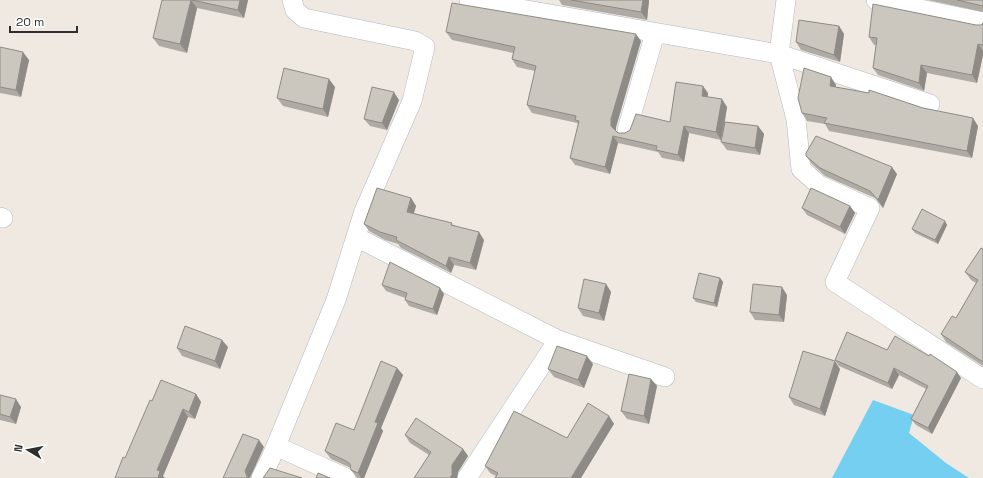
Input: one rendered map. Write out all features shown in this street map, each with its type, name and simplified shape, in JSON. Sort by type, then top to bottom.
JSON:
[{"type":"street","points":[[260,478],[276,446],[336,300],[364,211],[412,101],[425,47],[415,41],[304,18],[295,10],[292,0]]},
{"type":"street","points":[[469,0],[779,54],[930,104]]},
{"type":"street","points":[[786,0],[779,54],[796,119],[801,169],[819,185],[870,208],[835,282],[983,379]]},
{"type":"street","points":[[876,0],[983,22]]},
{"type":"street","points":[[627,130],[656,32]]},
{"type":"street","points":[[356,237],[558,340],[665,377]]},
{"type":"street","points":[[467,478],[558,340]]},
{"type":"street","points":[[276,446],[346,478]]},
{"type":"water","points":[[873,400],[914,415],[909,433],[946,463],[969,478],[832,478]]},
{"type":"building","points":[[162,0],[191,0],[180,44],[153,38]]},
{"type":"building","points":[[192,0],[240,0],[238,10]]},
{"type":"building","points":[[571,0],[643,0],[641,12]]},
{"type":"building","points":[[957,0],[983,0],[983,6]]},
{"type":"building","points":[[452,3],[636,34],[611,119],[611,126],[618,133],[625,133],[630,130],[636,114],[670,122],[676,82],[703,86],[702,96],[722,99],[716,132],[684,126],[678,155],[656,150],[657,146],[613,136],[605,167],[570,158],[579,121],[575,120],[576,116],[527,105],[536,66],[512,59],[515,47],[446,32]]},
{"type":"building","points":[[873,4],[976,25],[981,25],[983,23],[983,45],[978,44],[972,75],[921,65],[919,83],[873,68],[877,38],[869,37]]},
{"type":"building","points":[[799,20],[839,26],[834,55],[796,42]]},
{"type":"building","points":[[0,47],[23,52],[16,90],[0,87]]},
{"type":"building","points":[[284,68],[329,79],[323,109],[277,98]]},
{"type":"building","points":[[804,68],[831,77],[830,86],[869,93],[869,90],[923,108],[973,118],[967,151],[824,123],[827,118],[802,113],[798,98]]},
{"type":"building","points":[[372,87],[394,92],[382,123],[364,119]]},
{"type":"building","points":[[725,122],[758,126],[755,148],[721,142]]},
{"type":"building","points":[[816,136],[892,167],[878,200],[870,191],[820,168],[806,156],[806,153]]},
{"type":"building","points":[[377,188],[411,198],[407,212],[452,223],[451,225],[479,232],[470,263],[449,257],[446,266],[396,240],[397,237],[380,232],[364,224]]},
{"type":"building","points":[[811,188],[850,206],[840,227],[802,208]]},
{"type":"building","points":[[922,209],[945,221],[935,240],[912,229]]},
{"type":"building","points":[[981,248],[983,249],[983,362],[941,334],[952,316],[956,318],[978,280],[965,272]]},
{"type":"building","points":[[390,262],[440,288],[433,309],[405,300],[407,293],[382,285]]},
{"type":"building","points":[[699,273],[720,278],[714,303],[693,298]]},
{"type":"building","points":[[584,279],[606,284],[599,313],[578,308]]},
{"type":"building","points":[[753,284],[782,287],[779,315],[750,312]]},
{"type":"building","points":[[185,326],[222,340],[215,361],[177,348]]},
{"type":"building","points":[[847,332],[887,350],[895,336],[929,356],[930,354],[957,372],[928,428],[911,419],[928,386],[894,368],[888,383],[835,360]]},
{"type":"building","points":[[557,346],[587,356],[578,380],[548,369]]},
{"type":"building","points":[[803,351],[835,361],[820,409],[789,397]]},
{"type":"building","points":[[381,361],[397,368],[375,422],[378,423],[358,473],[351,470],[350,464],[346,461],[325,451],[336,423],[354,430]]},
{"type":"building","points":[[629,374],[651,379],[644,416],[621,411]]},
{"type":"building","points":[[161,380],[196,394],[189,412],[183,409],[157,470],[160,471],[158,478],[115,478],[123,457],[125,458],[150,400],[152,401]]},
{"type":"building","points":[[0,395],[16,399],[10,417],[0,414]]},
{"type":"building","points":[[588,403],[609,416],[571,478],[495,478],[498,473],[485,466],[514,411],[567,438]]},
{"type":"building","points":[[416,418],[463,449],[452,465],[452,475],[450,478],[414,478],[431,452],[405,435]]},
{"type":"building","points":[[243,434],[259,440],[245,471],[248,478],[223,478]]},
{"type":"building","points":[[270,468],[302,478],[263,478]]},
{"type":"building","points":[[318,473],[330,478],[316,478]]}]
